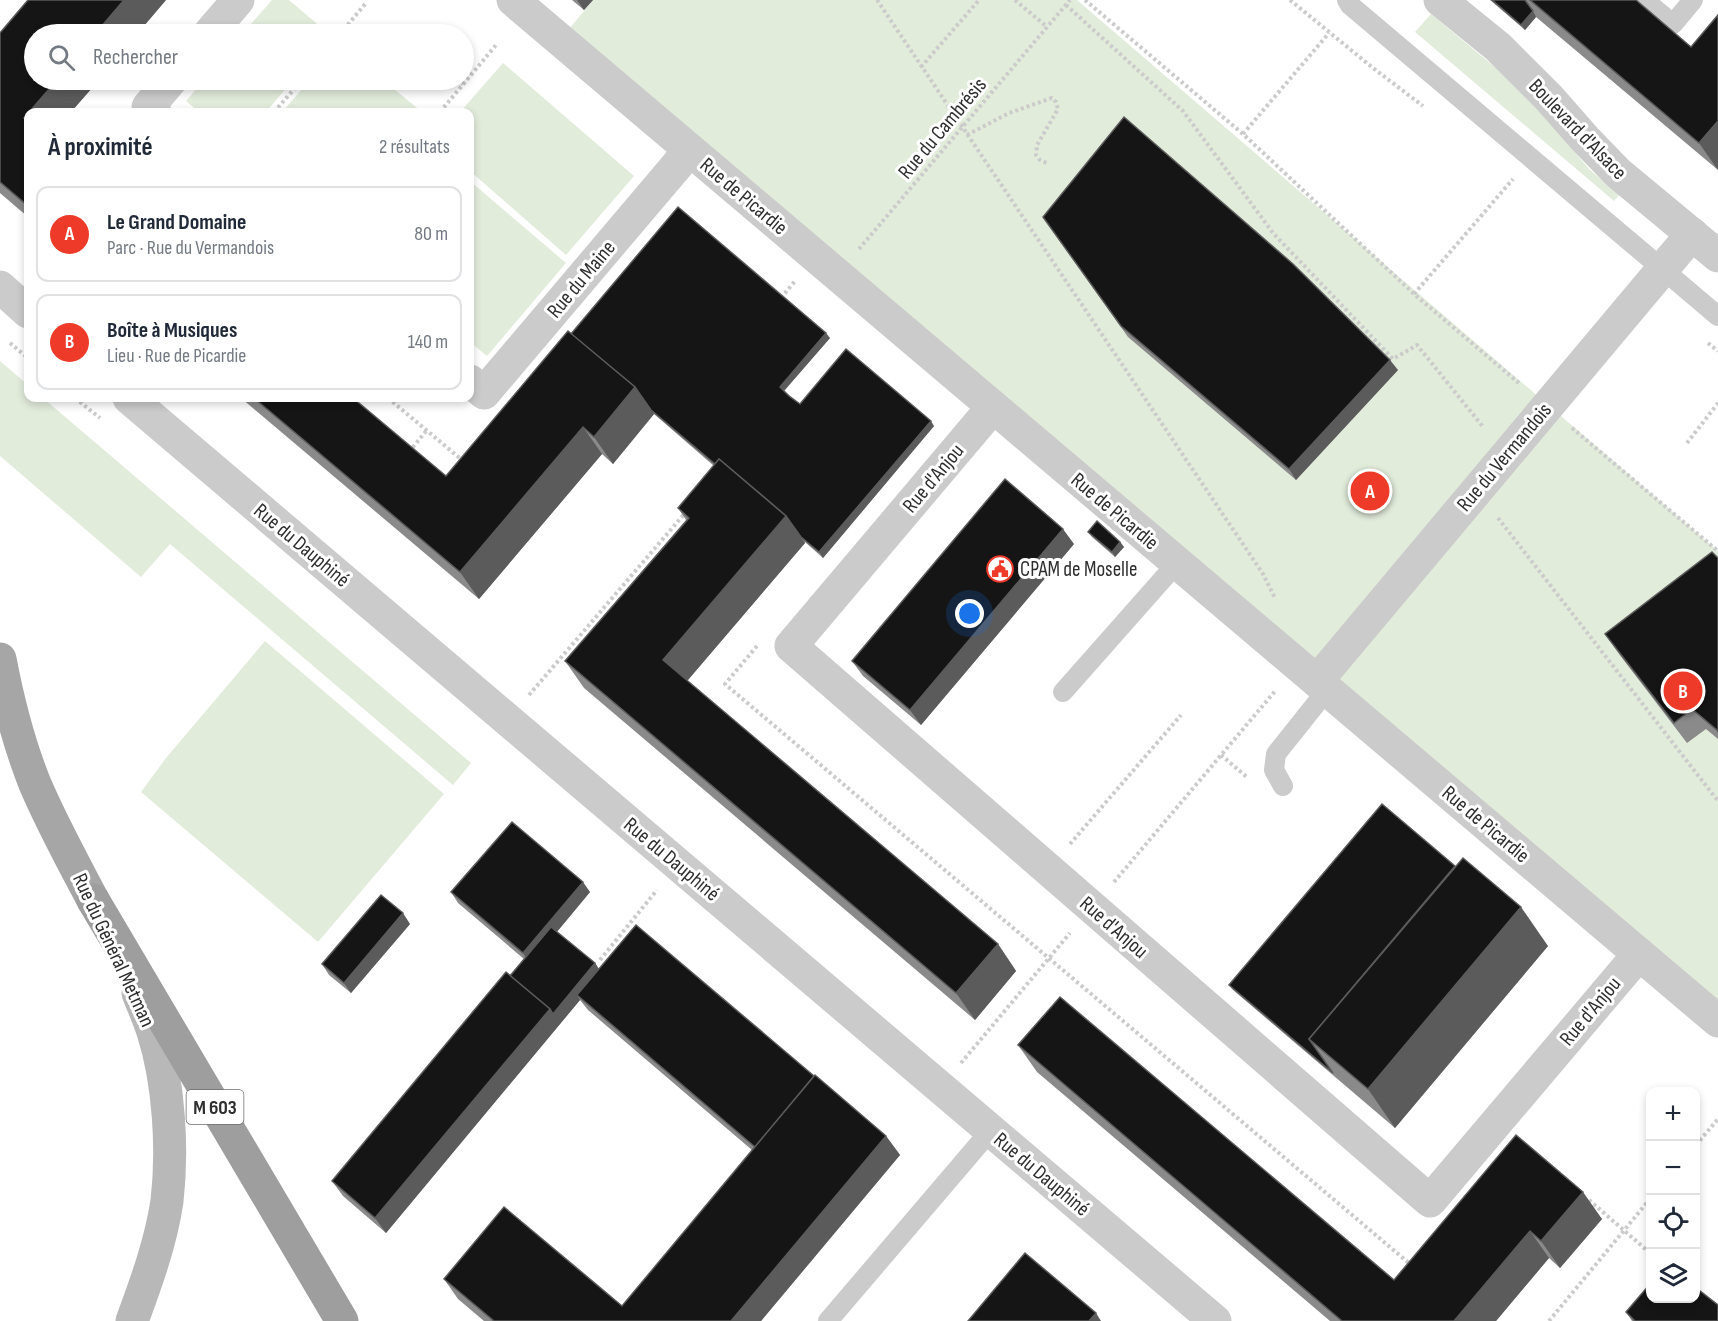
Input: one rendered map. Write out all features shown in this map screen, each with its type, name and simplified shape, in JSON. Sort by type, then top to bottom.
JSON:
[{"type":"highway","name":"M 603","points":[[93,900],[342,1321]]},
{"type":"main road","name":"Rue du Général Metman","points":[[0,659],[14,720],[35,784],[138,991],[153,1032],[167,1104],[169,1152],[167,1201],[158,1242],[132,1321]]},
{"type":"street","points":[[218,24],[238,0]]},
{"type":"street","name":"Rue de Picardie","points":[[513,0],[1718,1021]]},
{"type":"street","name":"Boulevard d'Alsace","points":[[1440,0],[1498,47],[1618,173],[1718,256]]},
{"type":"street","points":[[149,108],[162,90]]},
{"type":"street","name":"Rue du Maine","points":[[474,384],[484,393],[690,150]]},
{"type":"street","name":"Rue du Vermandois","points":[[1322,685],[1476,490],[1692,234]]},
{"type":"street","points":[[0,287],[24,308]]},
{"type":"street","name":"Rue du Dauphiné","points":[[134,402],[1215,1321]]},
{"type":"street","name":"Rue d'Anjou","points":[[993,407],[791,646],[1430,1201],[1639,954]]},
{"type":"lane","points":[[1347,0],[1350,5],[1718,316]]},
{"type":"lane","points":[[1644,0],[1673,24],[1693,0]]},
{"type":"lane","points":[[1063,692],[1177,563]]},
{"type":"lane","points":[[1283,786],[1274,770],[1276,754],[1322,685]]},
{"type":"lane","points":[[828,1321],[991,1130]]},
{"type":"path","points":[[877,0],[1263,574],[1275,599]]},
{"type":"path","points":[[921,66],[980,0]]},
{"type":"path","points":[[1015,0],[1047,27]]},
{"type":"path","name":"Rue du Cambrésis","points":[[775,305],[826,266],[962,128],[1070,0]]},
{"type":"path","points":[[1085,0],[1243,135],[1414,294],[1718,550]]},
{"type":"path","points":[[348,24],[366,3]]},
{"type":"path","points":[[1066,5],[1183,111],[1273,233],[1393,359],[1417,345],[1490,436]]},
{"type":"path","points":[[1243,135],[1329,33]]},
{"type":"path","points":[[474,71],[496,45]]},
{"type":"path","points":[[278,108],[293,90]]},
{"type":"path","points":[[443,108],[458,90]]},
{"type":"path","points":[[967,135],[1009,112],[1052,98],[1058,109],[1036,145],[1036,155],[1040,160],[1049,164]]},
{"type":"path","points":[[1414,294],[1513,179]]},
{"type":"path","points":[[7,341],[24,355]]},
{"type":"path","points":[[393,402],[463,461]]},
{"type":"path","points":[[1687,443],[1718,403]]},
{"type":"path","points":[[407,454],[427,430]]},
{"type":"path","points":[[1476,490],[1718,801]]},
{"type":"path","points":[[524,701],[690,507]]},
{"type":"path","points":[[791,646],[771,630],[724,684],[1410,1264],[1416,1256]]},
{"type":"path","points":[[1049,869],[1181,715]]},
{"type":"path","points":[[600,960],[659,887]]},
{"type":"path","points":[[1699,1141],[1718,1119]]},
{"type":"path","points":[[1588,1200],[1646,1250]]},
{"type":"path","points":[[1549,1321],[1646,1204]]},
{"type":"green space","points":[[272,0],[289,0],[317,24],[251,24]]},
{"type":"green space","points":[[593,0],[1077,0],[1718,551],[1718,1021],[560,40]]},
{"type":"green space","points":[[1431,14],[1496,68],[1545,117],[1589,169],[1619,195],[1614,201],[1415,32]]},
{"type":"green space","points":[[503,63],[634,176],[566,255],[474,174],[474,108],[464,108]]},
{"type":"green space","points":[[195,90],[285,90],[269,108],[194,108],[186,101]]},
{"type":"green space","points":[[301,90],[395,90],[417,108],[286,108]]},
{"type":"green space","points":[[474,184],[566,263],[487,356],[474,345]]},
{"type":"green space","points":[[0,361],[24,382],[24,402],[48,402],[471,763],[453,785],[170,544],[141,577],[0,456]]},
{"type":"green space","points":[[265,641],[444,794],[318,942],[141,792],[166,758]]},
{"type":"building","points":[[28,0],[124,0],[104,24],[24,24],[24,90],[48,90],[33,108],[24,108],[24,203],[0,182],[0,33]]},
{"type":"building","points":[[1492,0],[1525,0],[1533,11],[1521,25]]},
{"type":"building","points":[[1530,0],[1636,0],[1691,47],[1718,15],[1718,121],[1699,143]]},
{"type":"building","points":[[1124,117],[1293,264],[1390,360],[1289,469],[1121,326],[1043,217]]},
{"type":"building","points":[[678,207],[826,333],[780,387],[789,396],[800,404],[846,349],[931,421],[819,552],[801,537],[786,516],[719,459],[715,464],[651,410],[635,387],[571,334]]},
{"type":"building","points":[[568,331],[635,387],[594,437],[583,427],[460,572],[259,402],[358,402],[446,476]]},
{"type":"building","points":[[719,459],[786,516],[663,660],[998,944],[956,993],[565,661],[689,518],[678,508]]},
{"type":"building","points":[[1005,479],[1063,529],[910,710],[852,661]]},
{"type":"building","points":[[1097,521],[1120,542],[1112,552],[1088,532]]},
{"type":"building","points":[[1712,552],[1718,558],[1718,731],[1692,709],[1674,723],[1605,634]]},
{"type":"building","points":[[1382,804],[1455,866],[1309,1039],[1333,1073],[1229,985]]},
{"type":"building","points":[[512,822],[583,882],[523,953],[451,892]]},
{"type":"building","points":[[1463,858],[1521,907],[1368,1089],[1309,1039]]},
{"type":"building","points":[[381,895],[403,913],[344,983],[322,964]]},
{"type":"building","points":[[636,925],[814,1076],[755,1147],[577,995]]},
{"type":"building","points":[[551,927],[595,963],[553,1014],[510,976]]},
{"type":"building","points":[[506,972],[550,1009],[375,1218],[332,1181]]},
{"type":"building","points":[[1060,997],[1394,1280],[1516,1135],[1583,1192],[1541,1241],[1530,1231],[1454,1321],[1342,1321],[1018,1045]]},
{"type":"building","points":[[815,1075],[886,1136],[731,1321],[494,1321],[444,1279],[504,1207],[622,1306]]},
{"type":"building","points":[[1025,1253],[1096,1313],[1089,1321],[968,1321]]},
{"type":"building","points":[[1646,1289],[1646,1303],[1700,1303],[1700,1291],[1718,1305],[1718,1321],[1635,1321],[1626,1312]]},
{"type":"place","name":"Le Grand Domaine","points":[[1370,491]]},
{"type":"place","name":"CPAM de Moselle","points":[[1000,569]]},
{"type":"place","name":"Boîte à Musiques","points":[[1683,691]]}]
